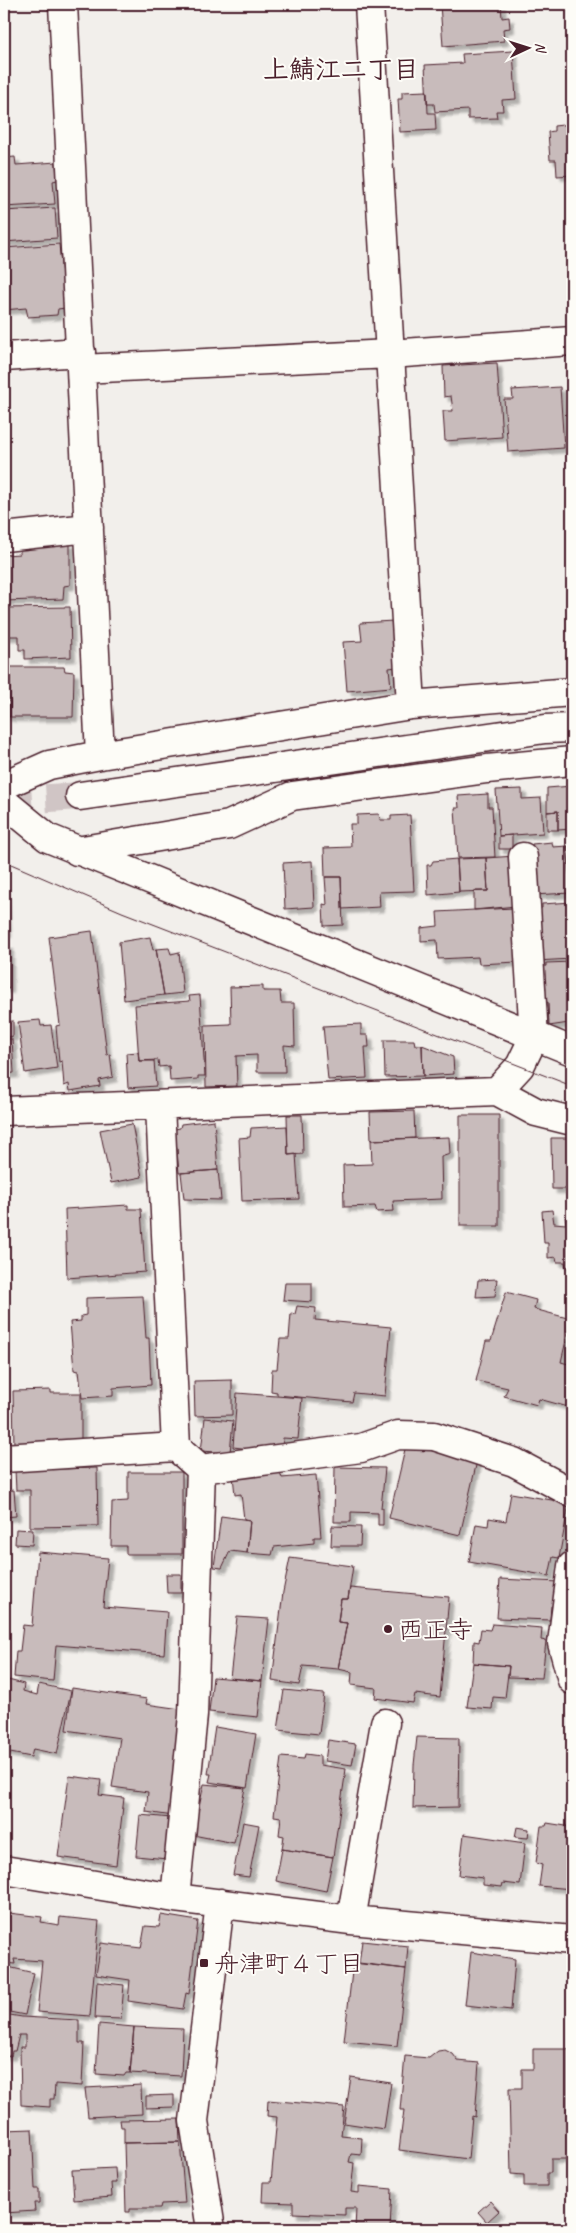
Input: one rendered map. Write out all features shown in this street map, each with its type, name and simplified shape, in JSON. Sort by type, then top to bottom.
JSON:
[{"type":"street","points":[[63,4],[100,755]]},
{"type":"street","points":[[370,4],[411,705]]},
{"type":"street","points":[[4,357],[81,360],[390,354],[572,341]]},
{"type":"street","points":[[4,537],[89,528]]},
{"type":"street","points":[[4,785],[49,765],[100,755],[411,705],[572,692]]},
{"type":"street","points":[[80,796],[546,729],[572,728]]},
{"type":"street","points":[[77,851],[228,825],[292,796],[487,769],[572,761]]},
{"type":"street","points":[[4,802],[48,838],[77,851],[572,1051]]},
{"type":"street","points":[[497,1091],[520,1066],[534,1036],[523,857]]},
{"type":"street","points":[[4,1111],[497,1091],[536,1112],[572,1121]]},
{"type":"street","points":[[160,1106],[176,1447],[200,1469],[193,1715],[175,1898]]},
{"type":"street","points":[[200,1469],[361,1448],[398,1435],[434,1436],[514,1462],[572,1493]]},
{"type":"street","points":[[4,1458],[176,1447]]},
{"type":"street","points":[[572,1566],[562,1643],[572,1680]]},
{"type":"street","points":[[351,1920],[385,1723]]},
{"type":"street","points":[[4,1870],[175,1898],[351,1920],[572,1940]]},
{"type":"street","points":[[211,2229],[194,2121],[220,1903]]},
{"type":"building","points":[[440,4],[501,4],[502,18],[509,17],[510,28],[503,29],[504,41],[443,46]]},
{"type":"building","points":[[513,51],[516,99],[502,100],[503,111],[496,111],[497,118],[468,119],[468,110],[435,112],[434,104],[427,104],[425,65],[463,63],[462,54]]},
{"type":"building","points":[[427,91],[428,113],[435,113],[436,130],[400,132],[398,99],[402,99],[402,92]]},
{"type":"building","points":[[572,124],[572,175],[557,176],[556,160],[550,160],[548,132],[554,131],[554,126]]},
{"type":"building","points":[[15,157],[16,165],[56,162],[57,180],[53,181],[55,204],[4,207],[4,158]]},
{"type":"building","points":[[55,208],[57,238],[4,242],[4,211]]},
{"type":"building","points":[[59,244],[65,308],[58,309],[57,315],[28,317],[26,308],[4,310],[4,248]]},
{"type":"building","points":[[497,363],[502,437],[445,441],[443,411],[453,411],[451,396],[444,397],[443,366]]},
{"type":"building","points":[[560,387],[564,448],[508,452],[504,399],[513,399],[512,390]]},
{"type":"building","points":[[57,543],[70,543],[70,585],[64,586],[63,599],[4,601],[4,555],[20,554],[20,549],[56,546]]},
{"type":"building","points":[[70,607],[71,657],[25,659],[25,650],[19,650],[19,636],[4,636],[4,608]]},
{"type":"building","points":[[393,621],[397,667],[389,668],[391,687],[347,691],[343,642],[362,641],[360,623]]},
{"type":"building","points":[[10,667],[64,667],[65,671],[74,672],[73,717],[10,717]]},
{"type":"building","points":[[4,701],[10,701],[10,717],[4,716]]},
{"type":"building","points":[[572,786],[572,829],[558,830],[558,811],[547,812],[547,788]]},
{"type":"building","points":[[522,789],[522,799],[541,798],[543,833],[499,836],[496,790]]},
{"type":"building","points":[[488,794],[488,807],[492,807],[495,857],[458,858],[455,808],[459,808],[458,796]]},
{"type":"building","points":[[558,811],[558,830],[547,830],[547,812]]},
{"type":"building","points":[[379,814],[380,820],[391,820],[391,816],[410,815],[414,891],[379,892],[380,907],[342,909],[341,877],[325,877],[324,848],[351,847],[350,824],[357,824],[357,815]]},
{"type":"building","points":[[512,835],[512,849],[499,849],[499,836]]},
{"type":"building","points":[[552,842],[553,847],[567,846],[571,893],[532,895],[532,844]]},
{"type":"building","points":[[567,846],[572,846],[571,893]]},
{"type":"building","points":[[515,856],[516,906],[474,910],[474,891],[488,891],[486,858]]},
{"type":"building","points":[[486,858],[488,891],[459,892],[457,859]]},
{"type":"building","points":[[457,859],[459,892],[428,895],[427,865],[431,865],[433,861]]},
{"type":"building","points":[[312,861],[314,907],[285,909],[283,863]]},
{"type":"building","points":[[325,877],[341,877],[343,925],[324,926],[323,904],[327,905]]},
{"type":"building","points":[[4,885],[7,933],[4,933]]},
{"type":"building","points":[[572,902],[572,959],[536,961],[538,908],[542,908],[542,904]]},
{"type":"building","points":[[513,908],[517,962],[479,964],[478,957],[438,959],[437,940],[421,941],[421,928],[438,926],[437,912]]},
{"type":"building","points":[[92,931],[107,1055],[110,1054],[113,1077],[99,1080],[100,1086],[70,1091],[69,1084],[64,1086],[62,1061],[59,1062],[56,1026],[60,1025],[49,937]]},
{"type":"building","points":[[150,937],[153,950],[156,949],[164,995],[124,1000],[119,942]]},
{"type":"building","points":[[4,945],[9,945],[9,989],[4,988]]},
{"type":"building","points":[[169,948],[171,954],[179,952],[183,993],[164,995],[156,949]]},
{"type":"building","points":[[572,962],[572,1018],[570,1018],[569,1023],[549,1026],[548,1002],[544,1004],[537,967],[546,966],[546,963]]},
{"type":"building","points":[[263,986],[263,991],[280,991],[281,1003],[294,1003],[295,1046],[284,1045],[285,1072],[257,1072],[257,1055],[236,1056],[237,1086],[206,1087],[205,1025],[231,1024],[230,987]]},
{"type":"building","points":[[200,995],[205,1076],[198,1076],[198,1079],[170,1081],[169,1066],[159,1067],[158,1060],[139,1061],[135,1005],[190,1001],[189,996]]},
{"type":"building","points":[[40,1020],[41,1026],[51,1025],[57,1068],[25,1073],[18,1022]]},
{"type":"building","points":[[13,1021],[13,1036],[4,1038],[4,1022]]},
{"type":"building","points":[[361,1024],[361,1035],[368,1035],[369,1047],[365,1047],[367,1078],[328,1080],[323,1026]]},
{"type":"building","points":[[4,1039],[12,1039],[14,1073],[4,1074]]},
{"type":"building","points":[[384,1040],[414,1040],[415,1045],[422,1045],[423,1076],[385,1077]]},
{"type":"building","points":[[422,1045],[453,1057],[454,1074],[423,1076]]},
{"type":"building","points":[[138,1052],[139,1061],[154,1061],[156,1086],[128,1088],[126,1053]]},
{"type":"building","points":[[414,1111],[415,1138],[371,1140],[370,1112]]},
{"type":"building","points":[[287,1115],[302,1115],[303,1154],[288,1155]]},
{"type":"building","points":[[460,1115],[499,1115],[499,1226],[460,1226]]},
{"type":"building","points":[[214,1120],[218,1170],[179,1173],[175,1129],[180,1128],[181,1124]]},
{"type":"building","points":[[132,1124],[142,1177],[111,1183],[100,1130]]},
{"type":"building","points":[[287,1126],[288,1155],[296,1154],[299,1199],[242,1201],[239,1138],[250,1137],[251,1128]]},
{"type":"building","points":[[567,1129],[572,1129],[572,1189],[552,1189],[551,1138],[567,1138]]},
{"type":"building","points":[[449,1137],[450,1154],[441,1157],[442,1199],[393,1201],[394,1211],[377,1212],[375,1206],[344,1207],[343,1165],[372,1164],[371,1140]]},
{"type":"building","points":[[218,1170],[221,1200],[184,1199],[181,1173]]},
{"type":"building","points":[[128,1205],[128,1209],[141,1209],[145,1272],[67,1278],[65,1209]]},
{"type":"building","points":[[552,1210],[554,1223],[566,1224],[565,1217],[572,1217],[572,1266],[566,1267],[565,1262],[557,1262],[556,1257],[548,1258],[548,1243],[544,1243],[542,1211]]},
{"type":"building","points":[[497,1279],[495,1296],[476,1297],[478,1280]]},
{"type":"building","points":[[285,1283],[312,1283],[312,1302],[283,1300]]},
{"type":"building","points":[[506,1292],[536,1300],[534,1309],[571,1319],[561,1362],[572,1365],[572,1408],[539,1399],[537,1405],[504,1396],[508,1388],[476,1381],[486,1341],[491,1341]]},
{"type":"building","points":[[143,1296],[146,1338],[149,1338],[151,1385],[113,1388],[113,1396],[82,1398],[79,1371],[74,1370],[70,1322],[81,1321],[81,1316],[86,1315],[86,1298]]},
{"type":"building","points":[[297,1306],[316,1308],[315,1320],[391,1327],[385,1396],[354,1393],[352,1402],[277,1395],[277,1392],[271,1391],[272,1369],[277,1369],[280,1339],[289,1339],[291,1313],[295,1314]]},
{"type":"building","points":[[232,1380],[232,1415],[195,1416],[194,1381]]},
{"type":"building","points":[[51,1390],[51,1393],[81,1393],[81,1445],[14,1446],[13,1391]]},
{"type":"building","points":[[237,1393],[302,1398],[298,1439],[283,1438],[282,1453],[233,1447]]},
{"type":"building","points":[[205,1418],[233,1421],[230,1453],[201,1451]]},
{"type":"building","points":[[406,1445],[477,1461],[460,1535],[389,1518]]},
{"type":"building","points":[[335,1467],[385,1468],[381,1508],[383,1508],[383,1525],[378,1525],[378,1513],[351,1512],[351,1522],[334,1522]]},
{"type":"building","points":[[97,1468],[98,1526],[30,1527],[30,1490],[16,1490],[15,1470]]},
{"type":"building","points":[[128,1472],[182,1472],[182,1554],[126,1554],[126,1546],[111,1546],[112,1502],[128,1501]]},
{"type":"building","points":[[280,1472],[282,1478],[316,1475],[321,1537],[314,1537],[314,1543],[274,1547],[272,1555],[247,1553],[250,1520],[244,1519],[241,1494],[235,1495],[233,1476]]},
{"type":"building","points":[[14,1490],[16,1516],[4,1517],[4,1491]]},
{"type":"building","points":[[511,1493],[569,1503],[559,1558],[553,1557],[549,1576],[469,1562],[476,1524],[488,1526],[489,1518],[506,1521]]},
{"type":"building","points":[[221,1516],[250,1520],[247,1553],[230,1551],[222,1568],[214,1567]]},
{"type":"building","points":[[332,1526],[361,1527],[360,1546],[331,1546]]},
{"type":"building","points":[[16,1529],[33,1530],[32,1545],[15,1544]]},
{"type":"building","points":[[38,1552],[108,1558],[103,1607],[167,1612],[164,1654],[56,1645],[53,1681],[14,1677],[16,1651],[20,1651],[23,1625],[32,1626]]},
{"type":"building","points":[[290,1558],[353,1566],[348,1599],[341,1599],[338,1622],[347,1623],[338,1669],[303,1666],[299,1685],[272,1681],[283,1592]]},
{"type":"building","points":[[166,1574],[181,1574],[181,1593],[167,1593]]},
{"type":"building","points":[[500,1579],[559,1582],[559,1608],[551,1606],[550,1620],[497,1618]]},
{"type":"building","points":[[350,1588],[449,1597],[440,1697],[415,1694],[413,1703],[375,1698],[376,1688],[351,1685],[352,1672],[338,1669],[347,1623],[338,1622],[341,1599],[348,1599]]},
{"type":"building","points":[[237,1617],[269,1619],[262,1681],[230,1678]]},
{"type":"building","points":[[492,1624],[542,1628],[541,1640],[546,1641],[542,1678],[508,1677],[509,1666],[473,1663],[474,1641],[479,1642],[481,1629],[490,1630]]},
{"type":"building","points":[[473,1663],[509,1666],[505,1698],[493,1697],[492,1709],[467,1707]]},
{"type":"building","points":[[213,1677],[262,1681],[258,1717],[209,1712]]},
{"type":"building","points":[[4,1679],[24,1684],[23,1691],[37,1695],[39,1684],[71,1691],[57,1754],[33,1749],[31,1757],[5,1752],[4,1758]]},
{"type":"building","points":[[72,1688],[147,1699],[146,1704],[181,1709],[175,1753],[181,1754],[173,1816],[146,1812],[148,1792],[112,1787],[120,1738],[66,1730]]},
{"type":"building","points":[[284,1690],[324,1694],[319,1734],[278,1730]]},
{"type":"building","points":[[215,1727],[256,1734],[247,1788],[209,1782],[211,1774],[208,1774]]},
{"type":"building","points":[[417,1737],[459,1738],[458,1807],[413,1808]]},
{"type":"building","points":[[328,1740],[356,1744],[352,1765],[325,1761]]},
{"type":"building","points":[[305,1754],[320,1756],[320,1765],[346,1769],[333,1857],[282,1849],[284,1836],[279,1835],[281,1817],[274,1816],[281,1757],[304,1759]]},
{"type":"building","points":[[69,1776],[101,1780],[99,1795],[124,1798],[116,1865],[58,1857]]},
{"type":"building","points":[[204,1784],[245,1788],[234,1843],[193,1835]]},
{"type":"building","points":[[140,1815],[171,1818],[167,1859],[136,1856]]},
{"type":"building","points":[[243,1822],[259,1825],[249,1877],[233,1875]]},
{"type":"building","points":[[547,1823],[572,1827],[572,1889],[539,1886],[542,1865],[536,1863],[541,1826],[546,1826]]},
{"type":"building","points":[[517,1827],[529,1829],[528,1838],[515,1837]]},
{"type":"building","points":[[464,1834],[525,1843],[520,1885],[503,1883],[502,1887],[483,1885],[483,1878],[459,1875]]},
{"type":"building","points":[[282,1849],[333,1857],[326,1891],[276,1881]]},
{"type":"building","points":[[9,1913],[42,1917],[41,1922],[59,1925],[60,1917],[99,1921],[90,2016],[37,2012],[42,1961],[14,1959],[15,1964],[4,1963],[4,1941],[6,1941]]},
{"type":"building","points":[[161,1915],[198,1921],[189,1994],[186,1993],[183,2009],[128,2001],[130,1980],[96,1975],[101,1943],[141,1948],[145,1926],[159,1927]]},
{"type":"building","points":[[362,1941],[408,1946],[406,1969],[359,1963]]},
{"type":"building","points":[[471,1952],[515,1959],[511,2010],[465,2005]]},
{"type":"building","points":[[353,1963],[406,1969],[397,2046],[344,2041]]},
{"type":"building","points":[[4,1966],[34,1973],[25,2015],[4,2011]]},
{"type":"building","points":[[97,1982],[124,1985],[121,2019],[95,2018]]},
{"type":"building","points":[[4,2014],[22,2017],[79,2020],[79,2043],[84,2043],[82,2086],[55,2084],[54,2099],[50,2099],[50,2107],[21,2105],[20,2047],[25,2047],[25,2035],[19,2035],[15,2051],[12,2051],[11,2056],[4,2055]]},
{"type":"building","points":[[99,2024],[134,2027],[130,2073],[126,2073],[124,2076],[96,2074]]},
{"type":"building","points":[[134,2027],[183,2029],[181,2076],[130,2073]]},
{"type":"building","points":[[533,2049],[572,2049],[572,2159],[551,2159],[551,2173],[547,2173],[547,2186],[524,2186],[524,2175],[511,2174],[509,2088],[522,2088],[522,2069],[533,2069]]},
{"type":"building","points":[[445,2050],[453,2054],[458,2061],[479,2063],[475,2117],[472,2116],[468,2159],[399,2150],[404,2110],[400,2110],[405,2056],[429,2058],[438,2051]]},
{"type":"building","points":[[351,2077],[391,2083],[384,2129],[344,2123]]},
{"type":"building","points":[[141,2085],[142,2114],[88,2117],[85,2088]]},
{"type":"building","points":[[174,2095],[174,2107],[146,2108],[146,2096]]},
{"type":"building","points":[[268,2100],[344,2107],[341,2136],[362,2138],[361,2155],[351,2154],[349,2162],[354,2163],[351,2192],[359,2193],[359,2186],[392,2189],[390,2229],[355,2229],[356,2208],[345,2208],[345,2215],[293,2213],[293,2203],[262,2202],[263,2182],[271,2182],[277,2117],[267,2116]]},
{"type":"building","points":[[179,2119],[180,2142],[124,2143],[124,2127],[121,2127],[120,2120]]},
{"type":"building","points":[[32,2129],[35,2189],[39,2189],[39,2203],[34,2203],[35,2211],[4,2213],[4,2130]]},
{"type":"building","points":[[180,2142],[185,2203],[161,2204],[160,2208],[130,2208],[130,2212],[126,2212],[124,2143]]},
{"type":"building","points":[[115,2168],[116,2183],[111,2183],[112,2197],[74,2200],[72,2170]]},
{"type":"building","points":[[490,2201],[499,2211],[487,2222],[478,2212]]},
{"type":"building","points":[[553,2224],[554,2229],[520,2229]]},
{"type":"tunnel","points":[[4,801],[80,796]]},
{"type":"tram line","points":[[4,861],[122,912],[572,1086]]},
{"type":"place","name":"西正寺","points":[[388,1629]]},
{"type":"place","name":"舟津町４丁目","points":[[204,1963]]},
{"type":"district","name":"上鯖江二丁目","points":[[341,69]]}]
